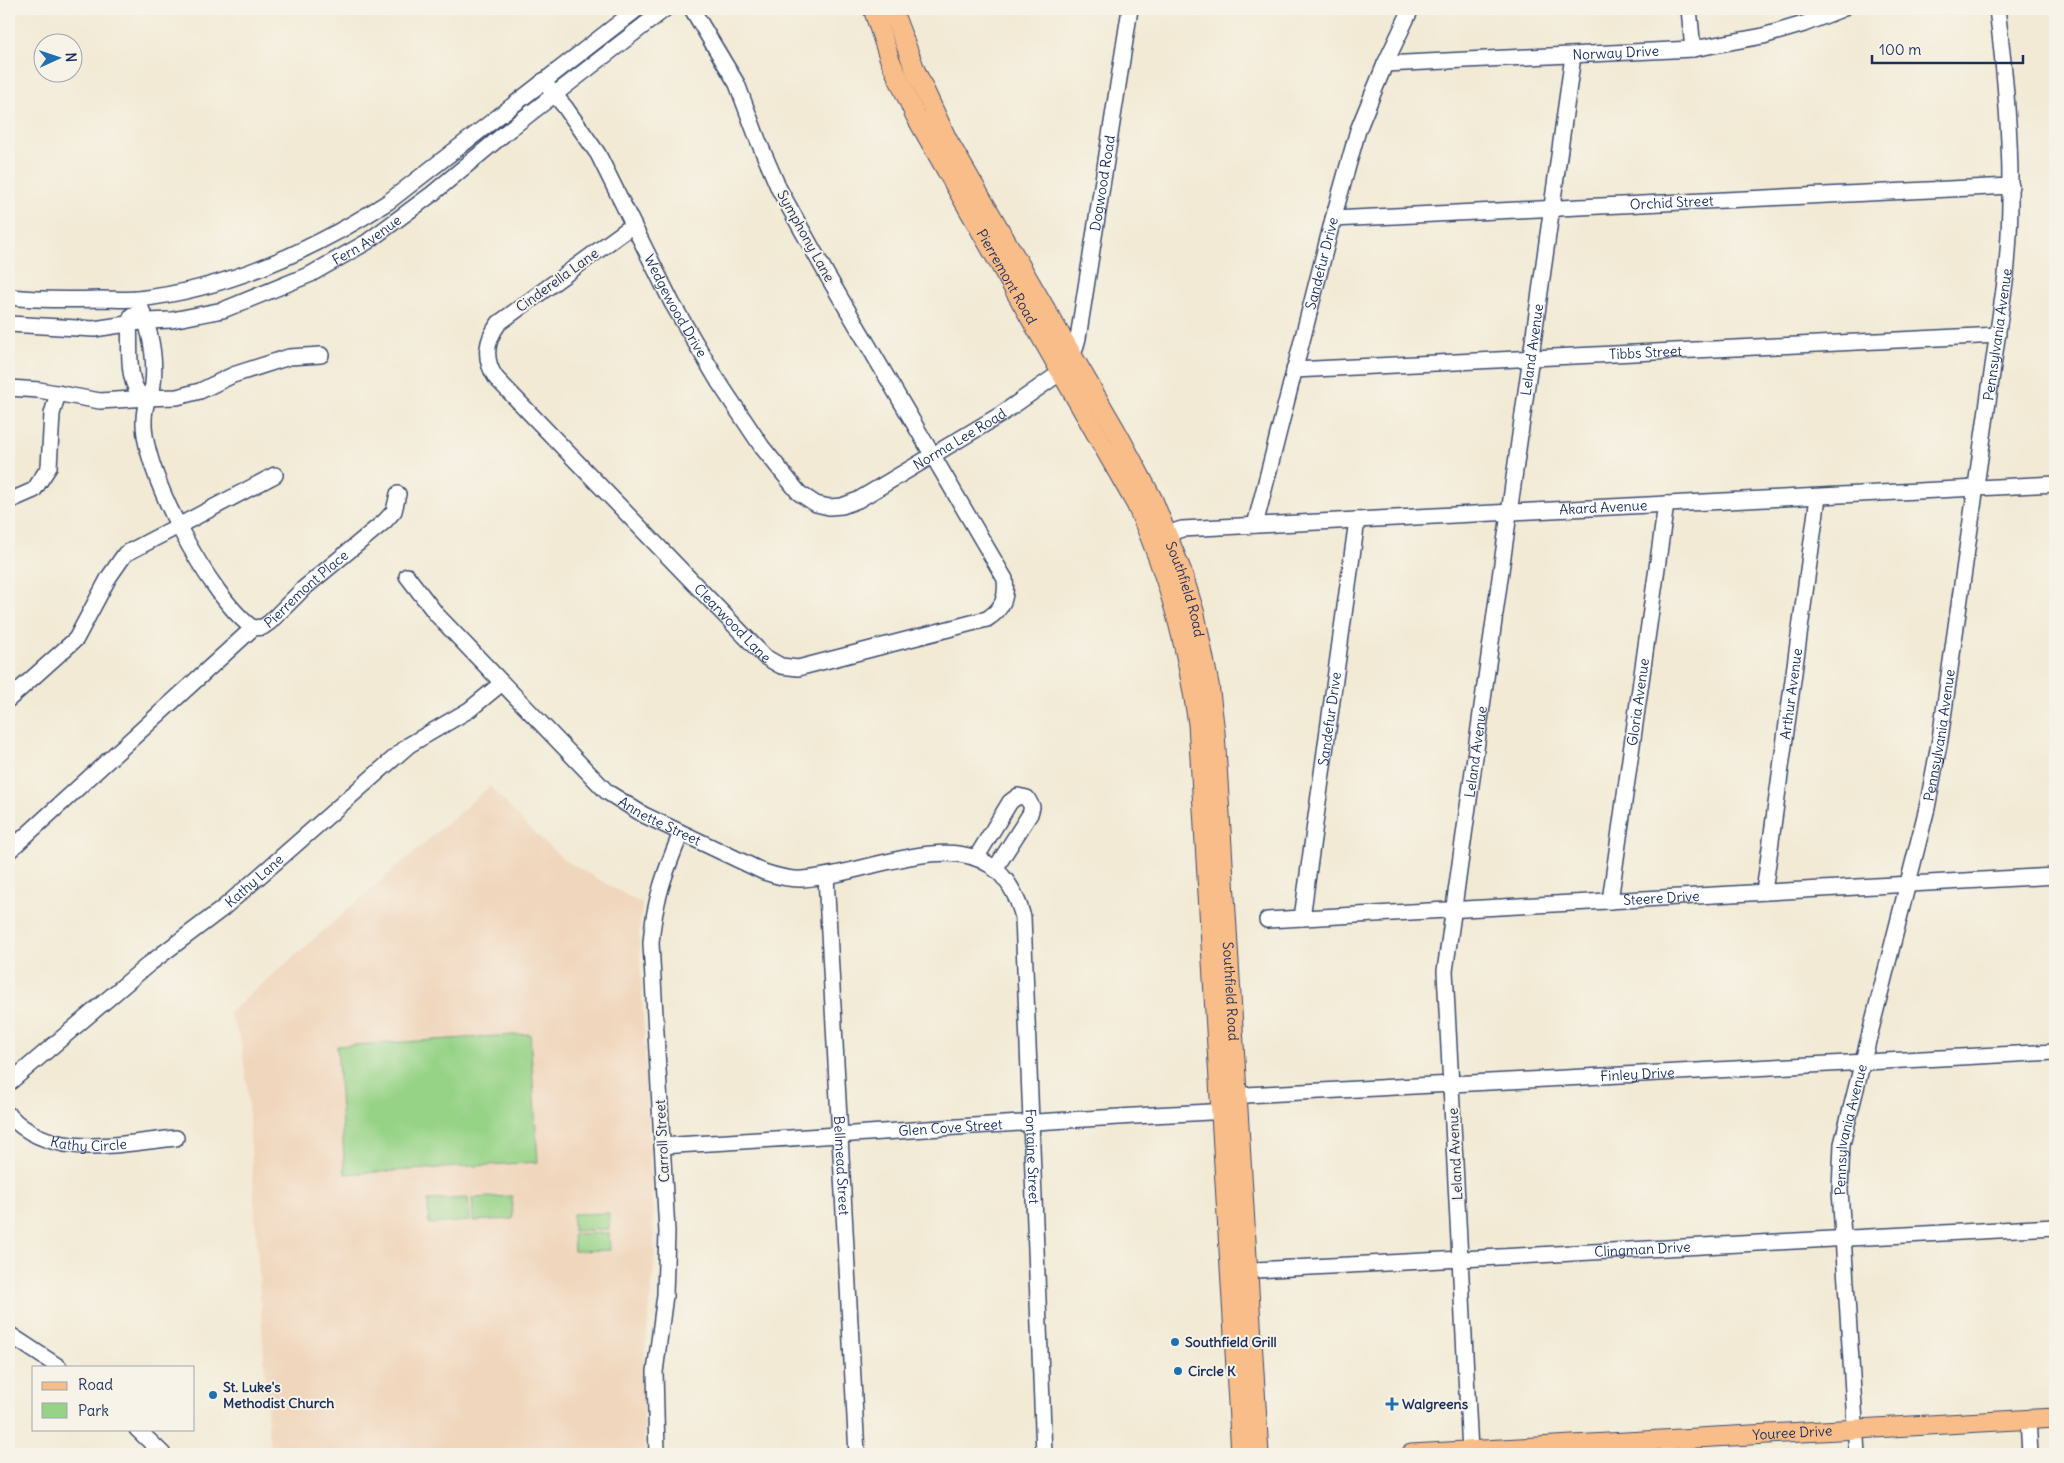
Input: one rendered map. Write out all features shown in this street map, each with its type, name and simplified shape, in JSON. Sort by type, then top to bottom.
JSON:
[{"type":"main road","name":"Pierremont Road","points":[[873,9],[900,81],[939,142],[1038,314],[1061,372],[1127,487],[1160,536]]},
{"type":"main road","name":"Pierremont Road","points":[[892,9],[916,72],[939,142]]},
{"type":"main road","name":"Pierremont Road","points":[[1038,314],[1073,356],[1144,482],[1160,536]]},
{"type":"main road","name":"Southfield Road","points":[[1160,536],[1195,614],[1197,661],[1213,713],[1211,805],[1238,1271],[1241,1454]]},
{"type":"main road","name":"Southfield Road","points":[[1238,1271],[1259,1454]]},
{"type":"main road","name":"Youree Drive","points":[[1411,1454],[1668,1447],[1855,1429],[2055,1418]]},
{"type":"street","name":"Fern Avenue","points":[[9,297],[41,300],[137,299],[174,293],[226,280],[294,254],[350,226],[425,176],[542,81],[637,9]]},
{"type":"street","name":"Fern Avenue","points":[[9,324],[94,328],[147,321],[172,320],[223,310],[265,294],[326,266],[367,242],[432,194],[476,155],[665,9]]},
{"type":"street","name":"Symphony Lane","points":[[692,9],[734,77],[779,189],[933,456]]},
{"type":"street","name":"Dogwood Road","points":[[1073,356],[1078,338],[1130,9]]},
{"type":"street","name":"Sandefur Drive","points":[[1254,525],[1332,219],[1358,130],[1385,64],[1411,9]]},
{"type":"street","points":[[1689,9],[1693,49]]},
{"type":"street","name":"Norway Drive","points":[[1385,64],[1693,49],[1763,36],[1804,24],[1842,9]]},
{"type":"street","name":"Pennsylvania Avenue","points":[[1857,1454],[1840,1190],[1842,1144],[1861,1062],[1927,808],[1940,739],[1998,335],[2009,250],[2010,186],[2008,112],[1998,9]]},
{"type":"street","name":"Leland Avenue","points":[[1470,1451],[1445,971],[1572,56]]},
{"type":"street","name":"Wedgewood Drive","points":[[542,81],[598,154],[689,334],[762,447],[804,498],[816,504],[835,507]]},
{"type":"street","name":"Orchid Street","points":[[1332,219],[2010,186]]},
{"type":"street","name":"Cinderella Lane","points":[[488,343],[492,331],[499,323],[633,224]]},
{"type":"street","points":[[137,299],[129,323],[132,380],[138,394],[143,398],[148,398]]},
{"type":"street","name":"Pierremont Place","points":[[137,299],[147,321],[154,386],[148,398],[144,421],[150,454],[163,492],[180,525],[214,585],[242,621],[253,628],[262,627],[270,622],[303,589],[370,536],[394,512],[398,494]]},
{"type":"street","name":"Tibbs Street","points":[[1294,370],[1998,335]]},
{"type":"street","name":"Clearwood Lane","points":[[488,343],[488,361],[496,378],[765,657],[781,666],[798,668],[987,619],[999,610],[1006,590],[1004,579],[933,456]]},
{"type":"street","points":[[9,388],[58,393],[100,401],[177,397],[200,391],[233,375],[289,357],[321,355]]},
{"type":"street","name":"Norma Lee Road","points":[[835,507],[858,500],[1000,415],[1061,372],[1073,356]]},
{"type":"street","points":[[9,501],[34,490],[49,467],[52,414],[58,393]]},
{"type":"street","points":[[9,699],[76,639],[109,578],[125,554],[275,475]]},
{"type":"street","name":"Akard Avenue","points":[[1160,536],[1182,529],[2055,484]]},
{"type":"street","name":"Arthur Avenue","points":[[1764,892],[1818,497]]},
{"type":"street","name":"Gloria Avenue","points":[[1610,901],[1666,504]]},
{"type":"street","name":"Sandefur Drive","points":[[1302,918],[1357,520]]},
{"type":"street","name":"Annette Street","points":[[407,576],[437,615],[607,792],[631,808],[681,833],[764,872],[782,878],[801,879],[826,876],[930,854],[954,852],[976,858],[995,869]]},
{"type":"street","points":[[9,851],[253,628]]},
{"type":"street","name":"Kathy Lane","points":[[9,1083],[149,964],[222,909],[409,745],[469,710],[502,683]]},
{"type":"street","points":[[976,858],[1010,802],[1018,796],[1027,798],[1032,807],[1030,814],[995,869]]},
{"type":"street","name":"Carroll Street","points":[[657,1454],[655,1372],[667,1273],[667,1232],[651,943],[655,902],[662,877],[681,833]]},
{"type":"street","name":"Fontaine Street","points":[[995,869],[1015,893],[1023,917],[1044,1454]]},
{"type":"street","name":"Bellmead Street","points":[[826,876],[857,1454]]},
{"type":"street","name":"Steere Drive","points":[[1267,920],[2055,876]]},
{"type":"street","name":"Finley Drive","points":[[1228,1103],[1451,1084],[2055,1052]]},
{"type":"street","name":"Glen Cove Street","points":[[662,1146],[841,1136],[1228,1103]]},
{"type":"street","name":"Kathy Circle","points":[[9,1115],[25,1131],[42,1140],[70,1146],[176,1138]]},
{"type":"street","name":"Clingman Drive","points":[[1238,1271],[2055,1227]]},
{"type":"street","points":[[9,1334],[57,1366]]},
{"type":"street","points":[[2028,1419],[2030,1454]]},
{"type":"street","points":[[138,1430],[163,1454]]},
{"type":"shaded area","points":[[490,786],[525,824],[564,860],[642,904],[639,936],[655,1257],[642,1379],[645,1454],[270,1454],[247,1084],[241,1042],[229,1013]]},
{"type":"green space","points":[[530,1034],[538,1162],[345,1174],[337,1046]]},
{"type":"green space","points":[[512,1196],[513,1219],[473,1221],[472,1198]]},
{"type":"green space","points":[[468,1198],[470,1221],[429,1224],[428,1200]]},
{"type":"green space","points":[[609,1213],[609,1229],[573,1231],[573,1214]]},
{"type":"green space","points":[[609,1233],[610,1250],[574,1251],[573,1234]]},
{"type":"place","name":"Southfield Grill","points":[[1175,1342]]},
{"type":"place","name":"Circle K","points":[[1178,1371]]},
{"type":"place","name":"St. Luke's Methodist Church","points":[[213,1395]]},
{"type":"place","name":"Walgreens","points":[[1392,1404]]}]
